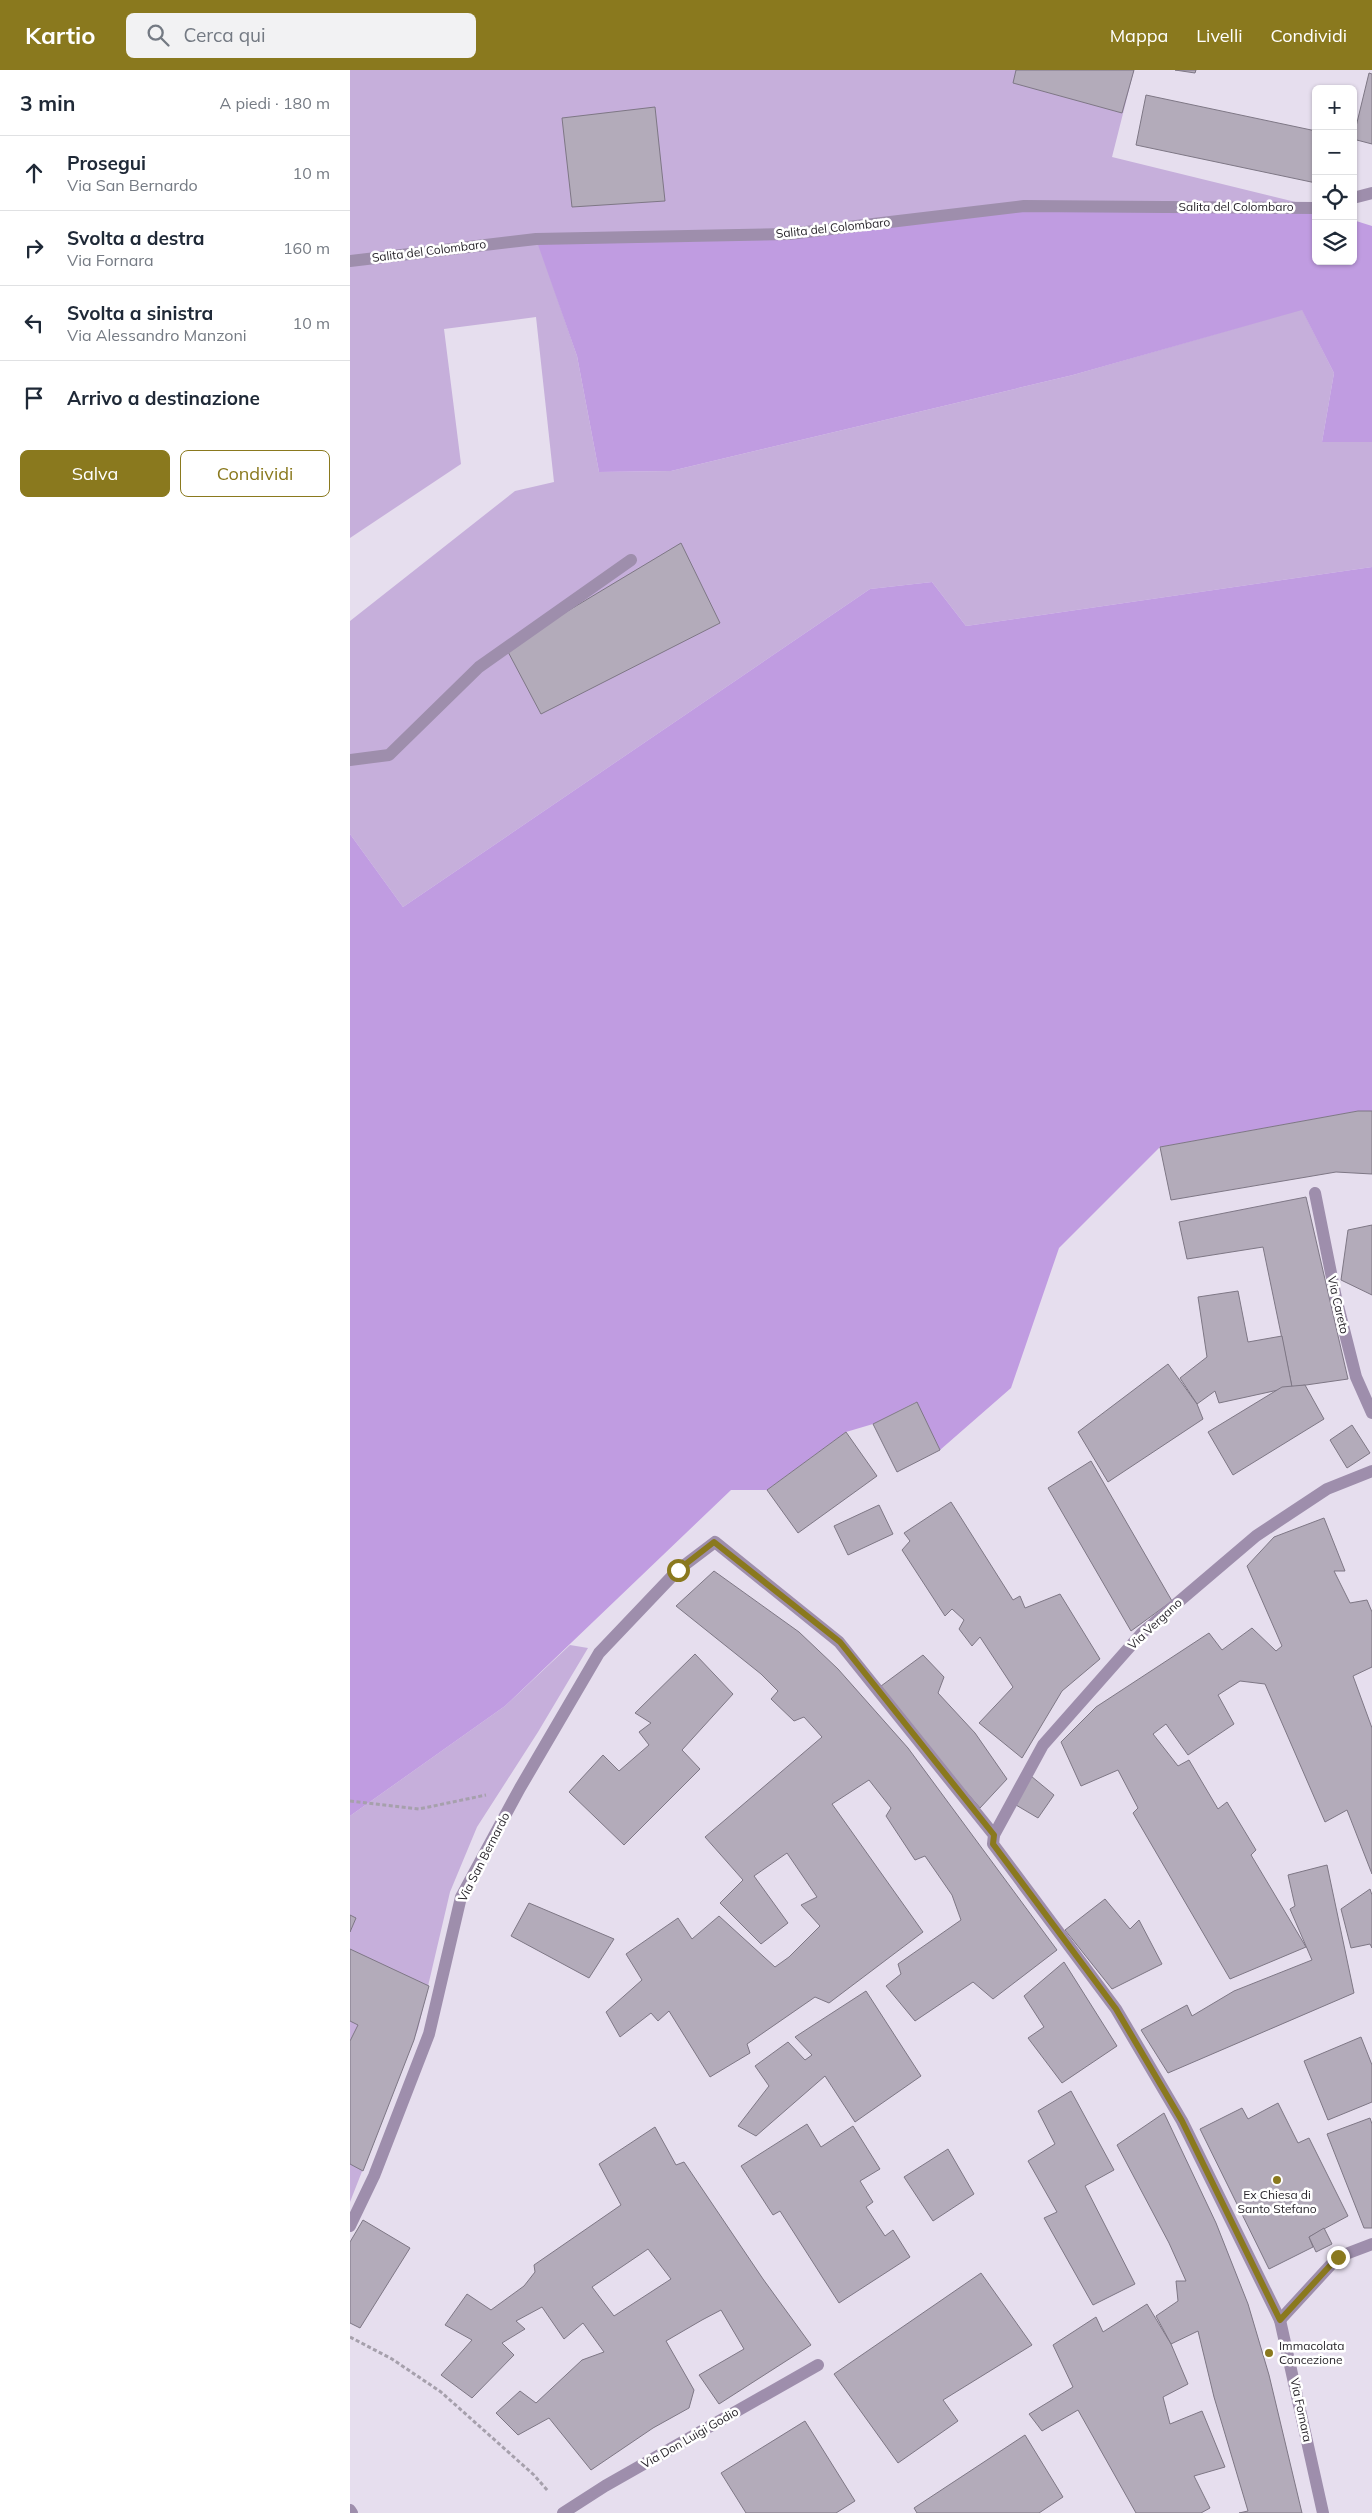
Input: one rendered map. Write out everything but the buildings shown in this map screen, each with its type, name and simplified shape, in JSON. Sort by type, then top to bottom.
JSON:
[{"type":"street","points":[[1357,197],[1372,192]]},
{"type":"street","name":"Salita del Colombaro","points":[[350,261],[536,239],[789,234],[1024,206],[1312,208]]},
{"type":"street","points":[[350,760],[389,755],[479,666],[631,560]]},
{"type":"street","name":"Via Careto","points":[[1315,1193],[1336,1298],[1356,1377],[1372,1413]]},
{"type":"street","name":"Via Vergano","points":[[994,1835],[1043,1745],[1142,1633],[1256,1536],[1327,1489],[1372,1471]]},
{"type":"street","name":"Via Fornara","points":[[714,1542],[840,1642],[994,1835],[993,1844],[1121,2018],[1182,2121],[1280,2320],[1323,2513]]},
{"type":"street","name":"Via San Bernardo","points":[[350,2226],[374,2176],[429,2034],[461,1897],[520,1788],[599,1653],[678,1570],[714,1542]]},
{"type":"street","points":[[1280,2320],[1338,2257],[1372,2244]]},
{"type":"street","name":"Via Don Luigi Godio","points":[[564,2512],[605,2486],[818,2365]]},
{"type":"path","points":[[350,1801],[419,1808],[520,1788]]},
{"type":"path","points":[[350,2337],[392,2359],[441,2392],[534,2475],[564,2512]]},
{"type":"shaded area","points":[[350,70],[1134,70],[1112,157],[1312,206],[789,234],[537,239],[577,356],[599,472],[671,471],[1073,375],[1302,309],[1334,373],[1322,442],[1372,442],[1372,567],[966,626],[932,582],[870,589],[403,907],[350,834],[350,621],[515,491],[554,482],[536,317],[444,329],[461,464],[350,538]]},
{"type":"shaded area","points":[[1024,206],[1312,208],[1312,265],[1357,265],[1357,221],[1372,226],[1372,442],[1322,442],[1334,373],[1302,310],[1073,375],[671,471],[599,472],[577,356],[536,239],[789,234]]},
{"type":"shaded area","points":[[1372,567],[1372,1111],[1358,1111],[1160,1147],[1059,1248],[1011,1388],[940,1450],[916,1402],[873,1424],[846,1432],[767,1490],[731,1490],[505,1706],[350,1816],[350,834],[403,907],[870,589],[932,582],[966,626]]},
{"type":"shaded area","points":[[570,1645],[588,1648],[538,1732],[477,1827],[450,1892],[418,2029],[350,2202],[350,1816],[505,1706]]},
{"type":"place","name":"Ex Chiesa di Santo Stefano","points":[[1277,2180]]},
{"type":"place","name":"Immacolata Concezione","points":[[1269,2353]]},
{"type":"route","points":[[678,1570],[714,1542],[840,1642],[994,1835],[993,1844],[1116,2009],[1182,2121],[1280,2320],[1338,2257]]}]
